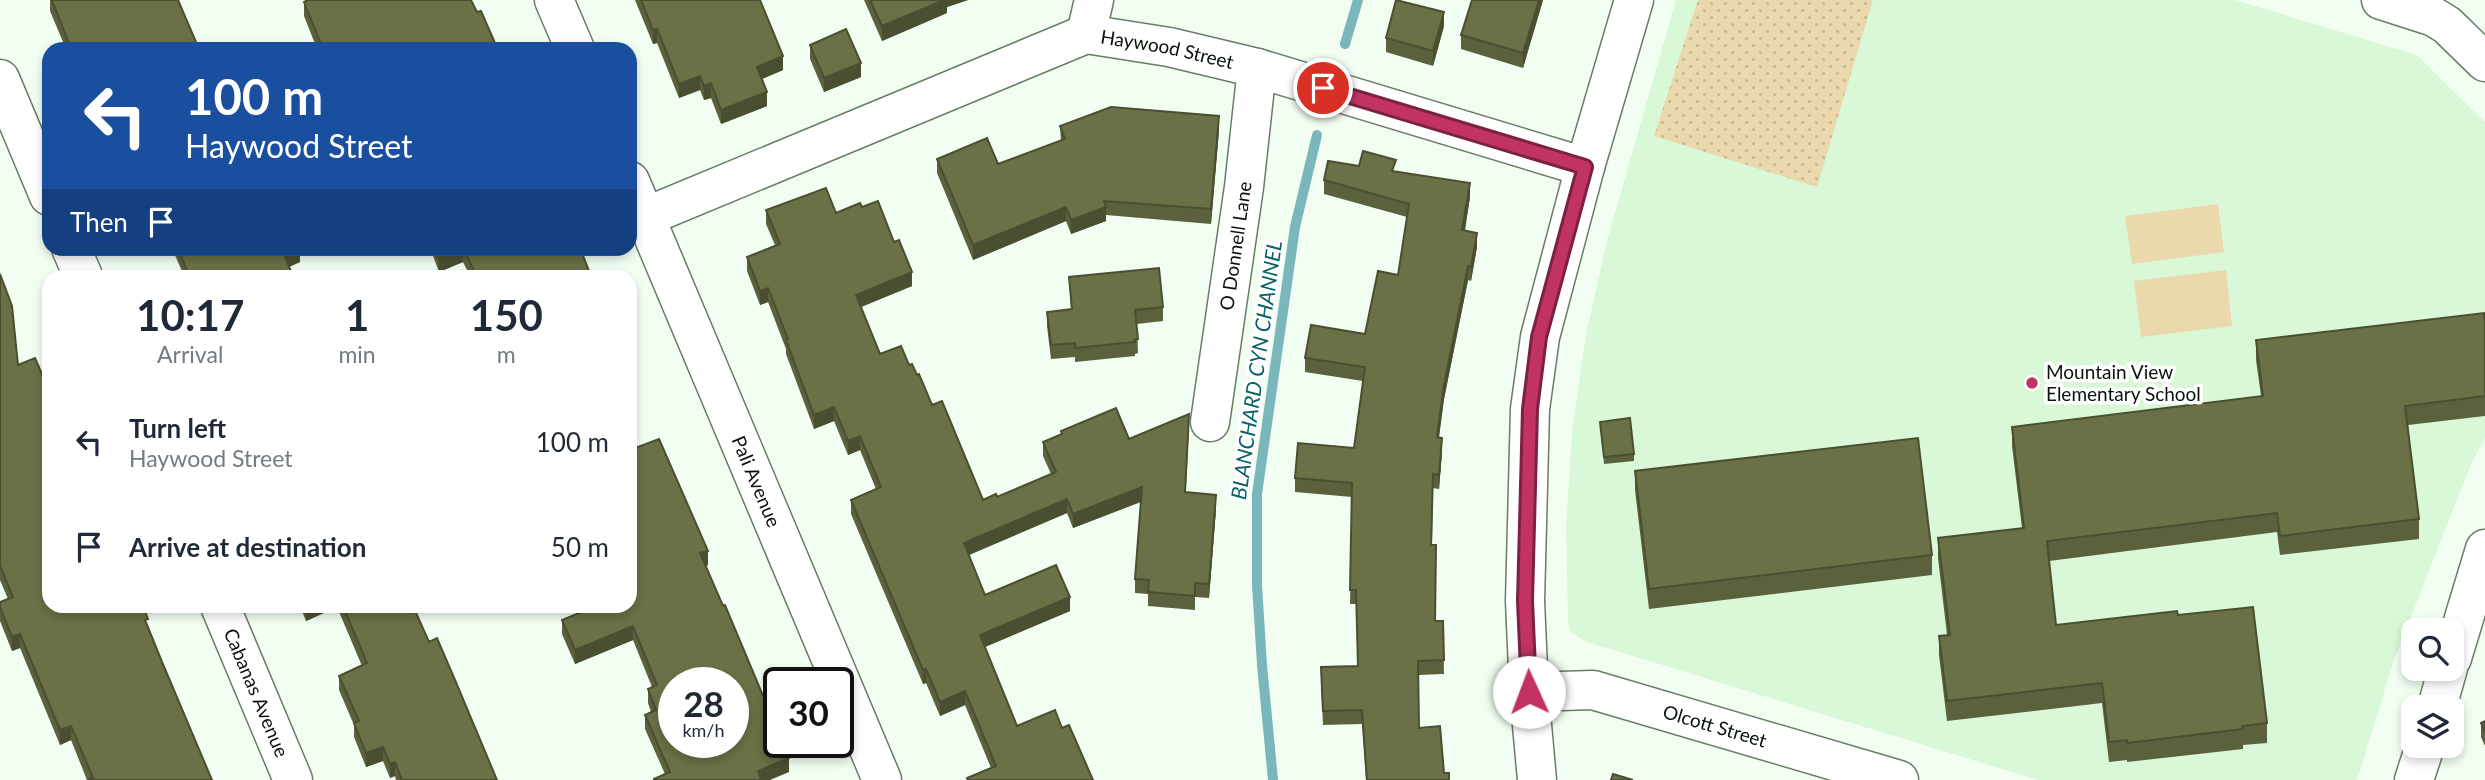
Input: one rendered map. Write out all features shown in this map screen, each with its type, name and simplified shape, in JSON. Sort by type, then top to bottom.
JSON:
[{"type":"street","points":[[554,0],[572,42]]},
{"type":"street","points":[[1536,780],[1525,601],[1530,409],[1539,337],[1634,0]]},
{"type":"street","points":[[2381,0],[2434,17],[2447,25],[2485,62]]},
{"type":"street","name":"Haywood Street","points":[[645,216],[1090,17],[1169,47],[1257,68],[1585,167]]},
{"type":"street","name":"O Donnell Lane","points":[[1210,422],[1244,187],[1257,68]]},
{"type":"street","points":[[0,79],[42,179]]},
{"type":"street","name":"Pali Avenue","points":[[637,197],[882,780]]},
{"type":"street","points":[[2464,618],[2485,549]]},
{"type":"street","name":"Cabanas Avenue","points":[[223,613],[293,780]]},
{"type":"street","name":"Olcott Street","points":[[1529,692],[1593,690],[1899,780]]},
{"type":"street","points":[[2414,780],[2421,758]]},
{"type":"shaded area","name":"Mountain View Elementary School","points":[[1676,0],[2235,0],[2417,55],[2485,122],[2485,438],[2471,464],[2411,618],[2401,618],[2401,643],[2357,780],[2038,780],[1584,641],[1570,631],[1566,525],[1572,432],[1586,334],[1607,241]]},
{"type":"shaded area","points":[[1698,0],[1873,0],[1817,187],[1654,136]]},
{"type":"shaded area","points":[[2218,204],[2224,252],[2132,264],[2125,216]]},
{"type":"shaded area","points":[[2226,270],[2232,326],[2141,337],[2134,281]]},
{"type":"building","points":[[52,0],[178,0],[196,42],[68,42]]},
{"type":"building","points":[[471,0],[477,12],[481,11],[495,42],[320,42],[304,2]]},
{"type":"building","points":[[641,0],[760,0],[783,56],[757,67],[767,92],[721,110],[711,83],[704,86],[700,76],[679,84],[657,29],[653,30]]},
{"type":"building","points":[[870,0],[944,0],[882,26]]},
{"type":"building","points":[[1396,0],[1444,12],[1433,51],[1386,38]]},
{"type":"building","points":[[1472,0],[1539,0],[1523,53],[1461,35]]},
{"type":"building","points":[[846,29],[861,63],[824,78],[810,45]]},
{"type":"building","points":[[1111,107],[1219,116],[1211,209],[1104,201],[1106,207],[1071,220],[1066,207],[973,245],[937,159],[987,138],[998,164],[1065,139],[1060,126]]},
{"type":"building","points":[[1363,151],[1396,160],[1392,171],[1470,183],[1462,230],[1477,233],[1444,385],[1437,437],[1442,438],[1439,475],[1433,474],[1431,545],[1436,545],[1435,621],[1443,621],[1444,660],[1418,661],[1419,728],[1440,726],[1444,773],[1449,773],[1449,780],[1367,780],[1362,710],[1323,711],[1321,667],[1358,666],[1356,590],[1350,590],[1352,483],[1295,478],[1298,443],[1354,448],[1365,367],[1305,358],[1311,325],[1365,334],[1378,271],[1398,275],[1409,204],[1324,180],[1328,161],[1359,166]]},
{"type":"building","points":[[826,188],[836,213],[860,203],[862,207],[878,201],[894,242],[899,240],[912,272],[856,295],[880,354],[901,346],[909,365],[912,364],[917,375],[919,374],[932,405],[942,401],[983,500],[996,494],[997,497],[1056,472],[1043,442],[1062,434],[1061,431],[1116,408],[1129,439],[1189,414],[1185,492],[1216,495],[1209,584],[1195,583],[1195,596],[1148,592],[1149,580],[1135,579],[1142,487],[1073,514],[1067,499],[964,543],[985,595],[1056,565],[1070,597],[980,635],[1017,726],[1055,710],[1062,728],[1069,725],[1093,780],[967,778],[996,766],[965,691],[940,702],[926,669],[923,670],[851,500],[881,487],[860,436],[848,441],[834,407],[814,415],[768,288],[760,291],[747,257],[780,244],[766,210]]},
{"type":"building","points":[[181,256],[284,256],[290,270],[187,270]]},
{"type":"building","points":[[467,256],[583,256],[589,270],[473,270]]},
{"type":"building","points":[[1159,268],[1163,307],[1135,310],[1138,339],[1134,340],[1135,342],[1075,348],[1075,343],[1051,345],[1047,312],[1072,309],[1069,277]]},
{"type":"building","points":[[0,274],[12,306],[18,365],[35,358],[42,374],[42,613],[146,613],[148,619],[145,620],[212,780],[87,780],[93,778],[71,726],[60,730],[20,634],[12,637],[0,602],[13,597],[0,566]]},
{"type":"building","points":[[2484,313],[2485,396],[2405,406],[2419,519],[2280,536],[2277,513],[2047,541],[2056,625],[2177,611],[2178,615],[2253,607],[2267,723],[2242,726],[2243,729],[2127,743],[2127,740],[2109,742],[2102,683],[1947,701],[1939,636],[1950,635],[1938,538],[2024,528],[2012,427],[2263,396],[2256,340]]},
{"type":"building","points":[[1630,418],[1634,454],[1604,457],[1600,422]]},
{"type":"building","points":[[1918,438],[1932,555],[1649,589],[1635,471]]},
{"type":"building","points":[[659,439],[708,551],[700,553],[763,696],[763,758],[789,758],[758,771],[761,780],[654,780],[670,772],[664,758],[749,758],[749,667],[658,667],[658,745],[645,715],[656,710],[648,689],[657,685],[633,626],[575,650],[562,620],[579,613],[637,613],[637,447]]},
{"type":"building","points":[[346,613],[416,613],[429,642],[437,638],[497,780],[402,780],[395,762],[390,764],[383,747],[366,753],[354,723],[359,721],[339,676],[367,663]]},
{"type":"building","points":[[1613,774],[1633,780],[1611,780]]},
{"type":"waterway","name":"BLANCHARD CYN CHANNEL","points":[[1345,44],[1358,0]]},
{"type":"waterway","name":"BLANCHARD CYN CHANNEL","points":[[1273,780],[1257,585],[1257,494],[1295,227],[1317,135]]},
{"type":"place","name":"Mountain View Elementary School","points":[[2032,383]]},
{"type":"route","points":[[1323,88],[1585,167],[1539,337],[1530,409],[1525,601],[1529,692]]}]
